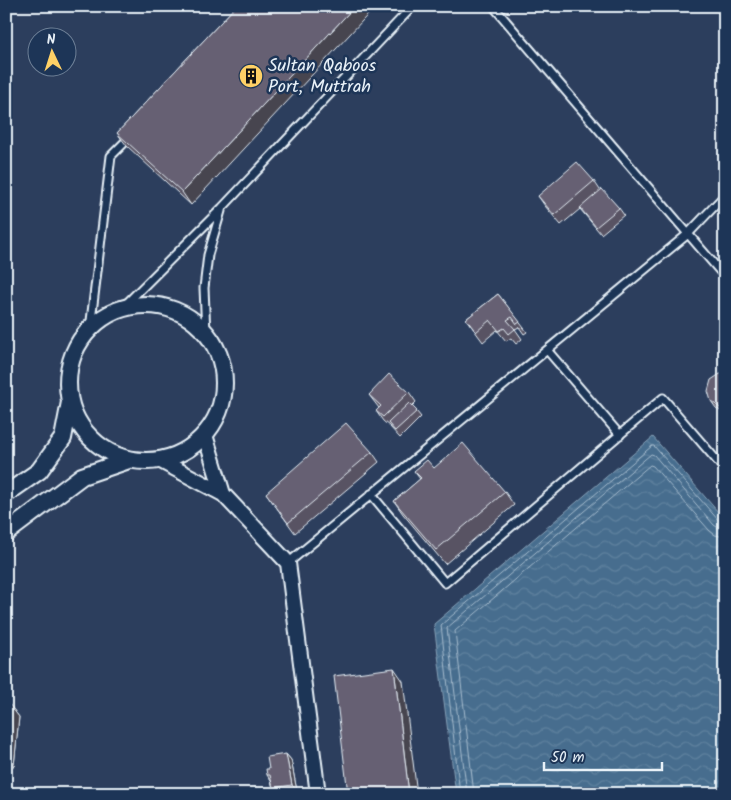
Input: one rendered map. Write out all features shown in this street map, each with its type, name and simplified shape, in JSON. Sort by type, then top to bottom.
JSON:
[{"type":"street","points":[[6,533],[82,476],[129,460],[159,460],[176,455],[192,446],[205,435],[217,417],[224,392],[222,365],[214,344],[196,323],[184,315],[161,307],[143,306],[120,310],[103,318],[90,329],[75,352],[70,365],[68,386],[76,417],[93,440],[106,450],[129,460]]},
{"type":"street","points":[[6,494],[39,471],[63,438],[71,397]]},
{"type":"street","points":[[205,435],[223,494]]},
{"type":"street","points":[[159,460],[223,494],[288,563],[318,794]]},
{"type":"lane","points":[[120,310],[222,208],[413,6]]},
{"type":"lane","points":[[493,6],[725,277]]},
{"type":"lane","points":[[90,329],[111,156],[138,128]]},
{"type":"lane","points":[[288,563],[688,234],[725,195]]},
{"type":"lane","points":[[206,333],[204,288],[208,255],[222,208]]},
{"type":"lane","points":[[548,350],[620,435]]},
{"type":"lane","points":[[372,494],[445,583],[663,398],[723,465]]},
{"type":"water","points":[[653,437],[725,520],[725,794],[456,794],[434,624]]},
{"type":"building","name":"Sultan Qaboos Port, Muttrah","points":[[236,6],[355,6],[182,192],[117,133]]},
{"type":"building","points":[[577,162],[594,181],[554,215],[538,196]]},
{"type":"building","points":[[602,189],[619,208],[596,227],[580,208]]},
{"type":"building","points":[[498,294],[520,322],[517,324],[512,317],[507,320],[515,329],[509,334],[504,328],[499,331],[490,320],[476,332],[466,319]]},
{"type":"building","points":[[389,374],[409,392],[383,417],[376,411],[381,406],[369,395]]},
{"type":"building","points":[[720,374],[725,374],[725,408],[720,408],[711,401],[708,391],[711,380]]},
{"type":"building","points":[[409,403],[417,411],[395,431],[388,423]]},
{"type":"building","points":[[346,423],[372,452],[288,523],[266,493]]},
{"type":"building","points":[[463,443],[505,492],[436,550],[394,501],[421,478],[414,471],[427,460],[434,468]]},
{"type":"building","points":[[394,668],[409,794],[348,794],[334,676]]},
{"type":"building","points":[[6,702],[9,704],[6,741]]},
{"type":"building","points":[[286,754],[292,785],[273,788],[270,775],[267,775],[266,769],[269,769],[267,757]]},
{"type":"place","name":"Sultan Qaboos Port, Muttrah","points":[[251,76]]}]
